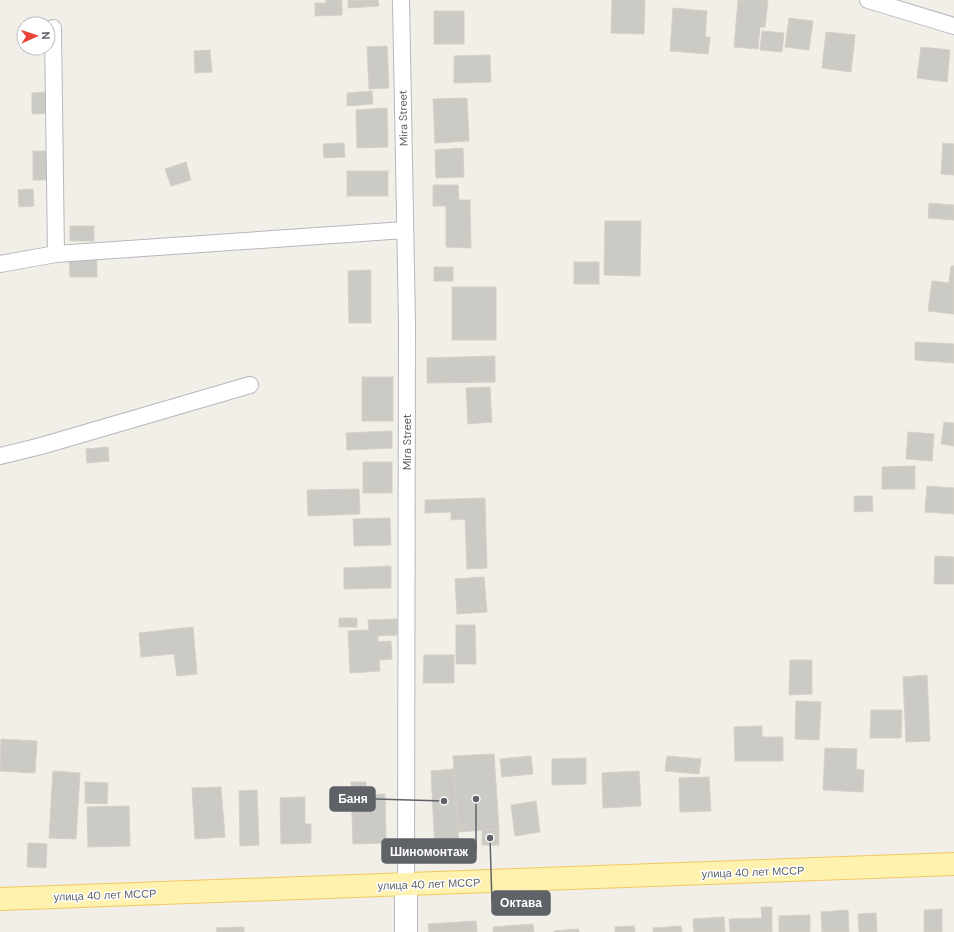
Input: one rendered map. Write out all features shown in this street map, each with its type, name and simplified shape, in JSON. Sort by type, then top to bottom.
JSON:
[{"type":"main road","name":"улица 40 лет МССР","points":[[0,899],[954,864]]},
{"type":"street","name":"Mira Street","points":[[401,0],[407,323],[406,885]]},
{"type":"street","points":[[868,0],[954,26]]},
{"type":"street","points":[[53,56],[56,254]]},
{"type":"street","points":[[0,264],[56,254],[405,230]]},
{"type":"street","points":[[0,456],[41,446],[250,385]]},
{"type":"street","points":[[406,885],[406,932]]},
{"type":"building","points":[[326,0],[342,0],[342,15],[315,16],[315,3],[326,3]]},
{"type":"building","points":[[348,0],[378,0],[379,6],[348,8]]},
{"type":"building","points":[[612,0],[645,0],[644,34],[611,33]]},
{"type":"building","points":[[738,0],[768,0],[765,27],[760,27],[758,49],[734,47]]},
{"type":"building","points":[[673,8],[707,11],[705,37],[710,37],[708,54],[670,51]]},
{"type":"building","points":[[434,11],[464,11],[464,44],[434,44]]},
{"type":"building","points":[[789,18],[813,21],[809,50],[785,47]]},
{"type":"building","points":[[762,31],[784,33],[782,52],[760,50]]},
{"type":"building","points":[[826,32],[855,35],[851,72],[822,68]]},
{"type":"building","points":[[387,46],[389,88],[369,89],[367,47]]},
{"type":"building","points":[[921,47],[950,50],[947,82],[917,78]]},
{"type":"building","points":[[210,50],[212,72],[195,73],[194,51]]},
{"type":"building","points":[[490,55],[491,82],[454,83],[454,56]]},
{"type":"building","points":[[372,91],[373,104],[347,106],[347,93]]},
{"type":"building","points":[[49,92],[49,113],[32,114],[32,93]]},
{"type":"building","points":[[467,98],[469,141],[435,143],[433,99]]},
{"type":"building","points":[[387,108],[388,147],[357,148],[356,110]]},
{"type":"building","points":[[344,143],[345,157],[324,158],[323,144]]},
{"type":"building","points":[[943,143],[954,144],[954,175],[941,174]]},
{"type":"building","points":[[463,148],[464,177],[436,178],[435,150]]},
{"type":"building","points":[[33,151],[48,151],[48,180],[33,180]]},
{"type":"building","points":[[186,162],[191,180],[171,186],[165,169]]},
{"type":"building","points":[[347,171],[388,171],[388,196],[347,196]]},
{"type":"building","points":[[433,185],[458,185],[459,200],[470,200],[471,248],[446,247],[446,206],[433,206]]},
{"type":"building","points":[[33,189],[34,206],[19,207],[18,190]]},
{"type":"building","points":[[929,203],[954,205],[954,220],[928,218]]},
{"type":"building","points":[[605,221],[641,221],[640,276],[604,275]]},
{"type":"building","points":[[70,226],[94,226],[94,241],[70,241]]},
{"type":"building","points":[[69,259],[97,259],[97,277],[70,277]]},
{"type":"building","points":[[574,262],[599,262],[599,284],[574,284]]},
{"type":"building","points":[[951,266],[954,266],[954,314],[928,311],[932,281],[949,283]]},
{"type":"building","points":[[434,267],[453,267],[453,281],[434,281]]},
{"type":"building","points":[[371,270],[371,323],[349,323],[348,271]]},
{"type":"building","points":[[452,287],[496,287],[496,340],[452,340]]},
{"type":"building","points":[[915,342],[954,344],[954,363],[915,360]]},
{"type":"building","points":[[495,356],[495,382],[427,383],[427,358]]},
{"type":"building","points":[[362,377],[393,377],[393,421],[362,421]]},
{"type":"building","points":[[490,387],[492,422],[468,424],[466,388]]},
{"type":"building","points":[[944,422],[954,423],[954,446],[941,444]]},
{"type":"building","points":[[392,431],[392,448],[347,450],[346,433]]},
{"type":"building","points":[[908,432],[934,434],[932,461],[906,459]]},
{"type":"building","points":[[108,447],[109,461],[87,463],[86,449]]},
{"type":"building","points":[[363,462],[392,462],[392,493],[363,493]]},
{"type":"building","points":[[915,466],[915,489],[882,489],[882,467]]},
{"type":"building","points":[[927,486],[954,488],[954,514],[925,512]]},
{"type":"building","points":[[359,489],[360,514],[308,516],[307,490]]},
{"type":"building","points":[[854,496],[872,496],[873,511],[854,512]]},
{"type":"building","points":[[485,498],[487,568],[467,569],[465,519],[451,520],[451,512],[425,513],[425,500]]},
{"type":"building","points":[[390,518],[391,545],[354,546],[353,519]]},
{"type":"building","points":[[935,556],[954,557],[954,584],[934,584]]},
{"type":"building","points":[[391,566],[391,588],[344,589],[344,568]]},
{"type":"building","points":[[484,577],[487,612],[457,614],[455,579]]},
{"type":"building","points":[[339,618],[357,618],[357,627],[339,627]]},
{"type":"building","points":[[397,619],[397,635],[378,636],[378,642],[391,641],[392,659],[379,660],[380,671],[350,673],[348,631],[369,630],[368,620]]},
{"type":"building","points":[[456,625],[475,625],[476,664],[456,664]]},
{"type":"building","points":[[193,627],[197,674],[177,676],[174,654],[141,657],[139,633]]},
{"type":"building","points":[[424,655],[454,655],[454,683],[423,683]]},
{"type":"building","points":[[790,660],[812,660],[812,694],[789,695]]},
{"type":"building","points":[[927,675],[930,741],[906,742],[903,677]]},
{"type":"building","points":[[796,701],[821,702],[819,740],[795,739]]},
{"type":"building","points":[[871,710],[902,710],[901,738],[870,738]]},
{"type":"building","points":[[762,726],[762,737],[783,737],[783,761],[735,761],[734,727]]},
{"type":"building","points":[[1,739],[37,741],[35,773],[0,771]]},
{"type":"building","points":[[825,748],[857,749],[856,769],[864,770],[863,792],[823,790]]},
{"type":"building","points":[[494,754],[499,829],[458,832],[453,756]]},
{"type":"building","points":[[531,756],[533,774],[502,777],[500,759]]},
{"type":"building","points":[[667,756],[701,759],[699,774],[665,771]]},
{"type":"building","points":[[586,758],[586,784],[552,785],[552,759]]},
{"type":"building","points":[[454,769],[459,849],[435,851],[431,771]]},
{"type":"building","points":[[53,771],[80,773],[76,839],[49,838]]},
{"type":"building","points":[[639,771],[641,806],[603,808],[602,773]]},
{"type":"building","points":[[709,777],[711,811],[680,812],[679,778]]},
{"type":"building","points":[[85,782],[108,783],[107,804],[85,803]]},
{"type":"building","points":[[351,782],[366,782],[366,795],[385,794],[386,843],[353,844]]},
{"type":"building","points":[[221,787],[225,837],[195,839],[192,788]]},
{"type":"building","points":[[257,790],[259,845],[240,846],[239,791]]},
{"type":"building","points":[[305,797],[305,824],[311,824],[311,843],[281,844],[280,798]]},
{"type":"building","points":[[536,801],[540,832],[515,836],[511,805]]},
{"type":"building","points":[[129,806],[130,846],[88,847],[87,807]]},
{"type":"building","points":[[499,829],[499,845],[482,845],[482,830]]},
{"type":"building","points":[[28,843],[47,844],[46,868],[27,867]]},
{"type":"building","points":[[761,907],[772,907],[772,932],[730,932],[729,919],[762,918]]},
{"type":"building","points":[[942,909],[942,932],[924,932],[924,910]]},
{"type":"building","points":[[848,910],[849,932],[822,932],[821,912]]},
{"type":"building","points":[[876,913],[877,932],[859,932],[858,914]]},
{"type":"building","points":[[810,915],[810,932],[779,932],[779,916]]},
{"type":"building","points":[[724,917],[725,932],[694,932],[693,919]]},
{"type":"building","points":[[476,921],[477,932],[429,932],[428,924]]},
{"type":"building","points":[[533,924],[534,932],[493,932],[493,927]]},
{"type":"building","points":[[634,926],[635,932],[615,932],[615,927]]},
{"type":"building","points":[[681,926],[682,932],[653,932],[653,928]]},
{"type":"building","points":[[244,927],[244,932],[217,932],[216,928]]},
{"type":"building","points":[[578,929],[579,932],[554,932],[554,931]]},
{"type":"place","name":"Шиномонтаж","points":[[476,799]]},
{"type":"place","name":"Баня","points":[[444,801]]},
{"type":"place","name":"Октава","points":[[490,838]]}]
